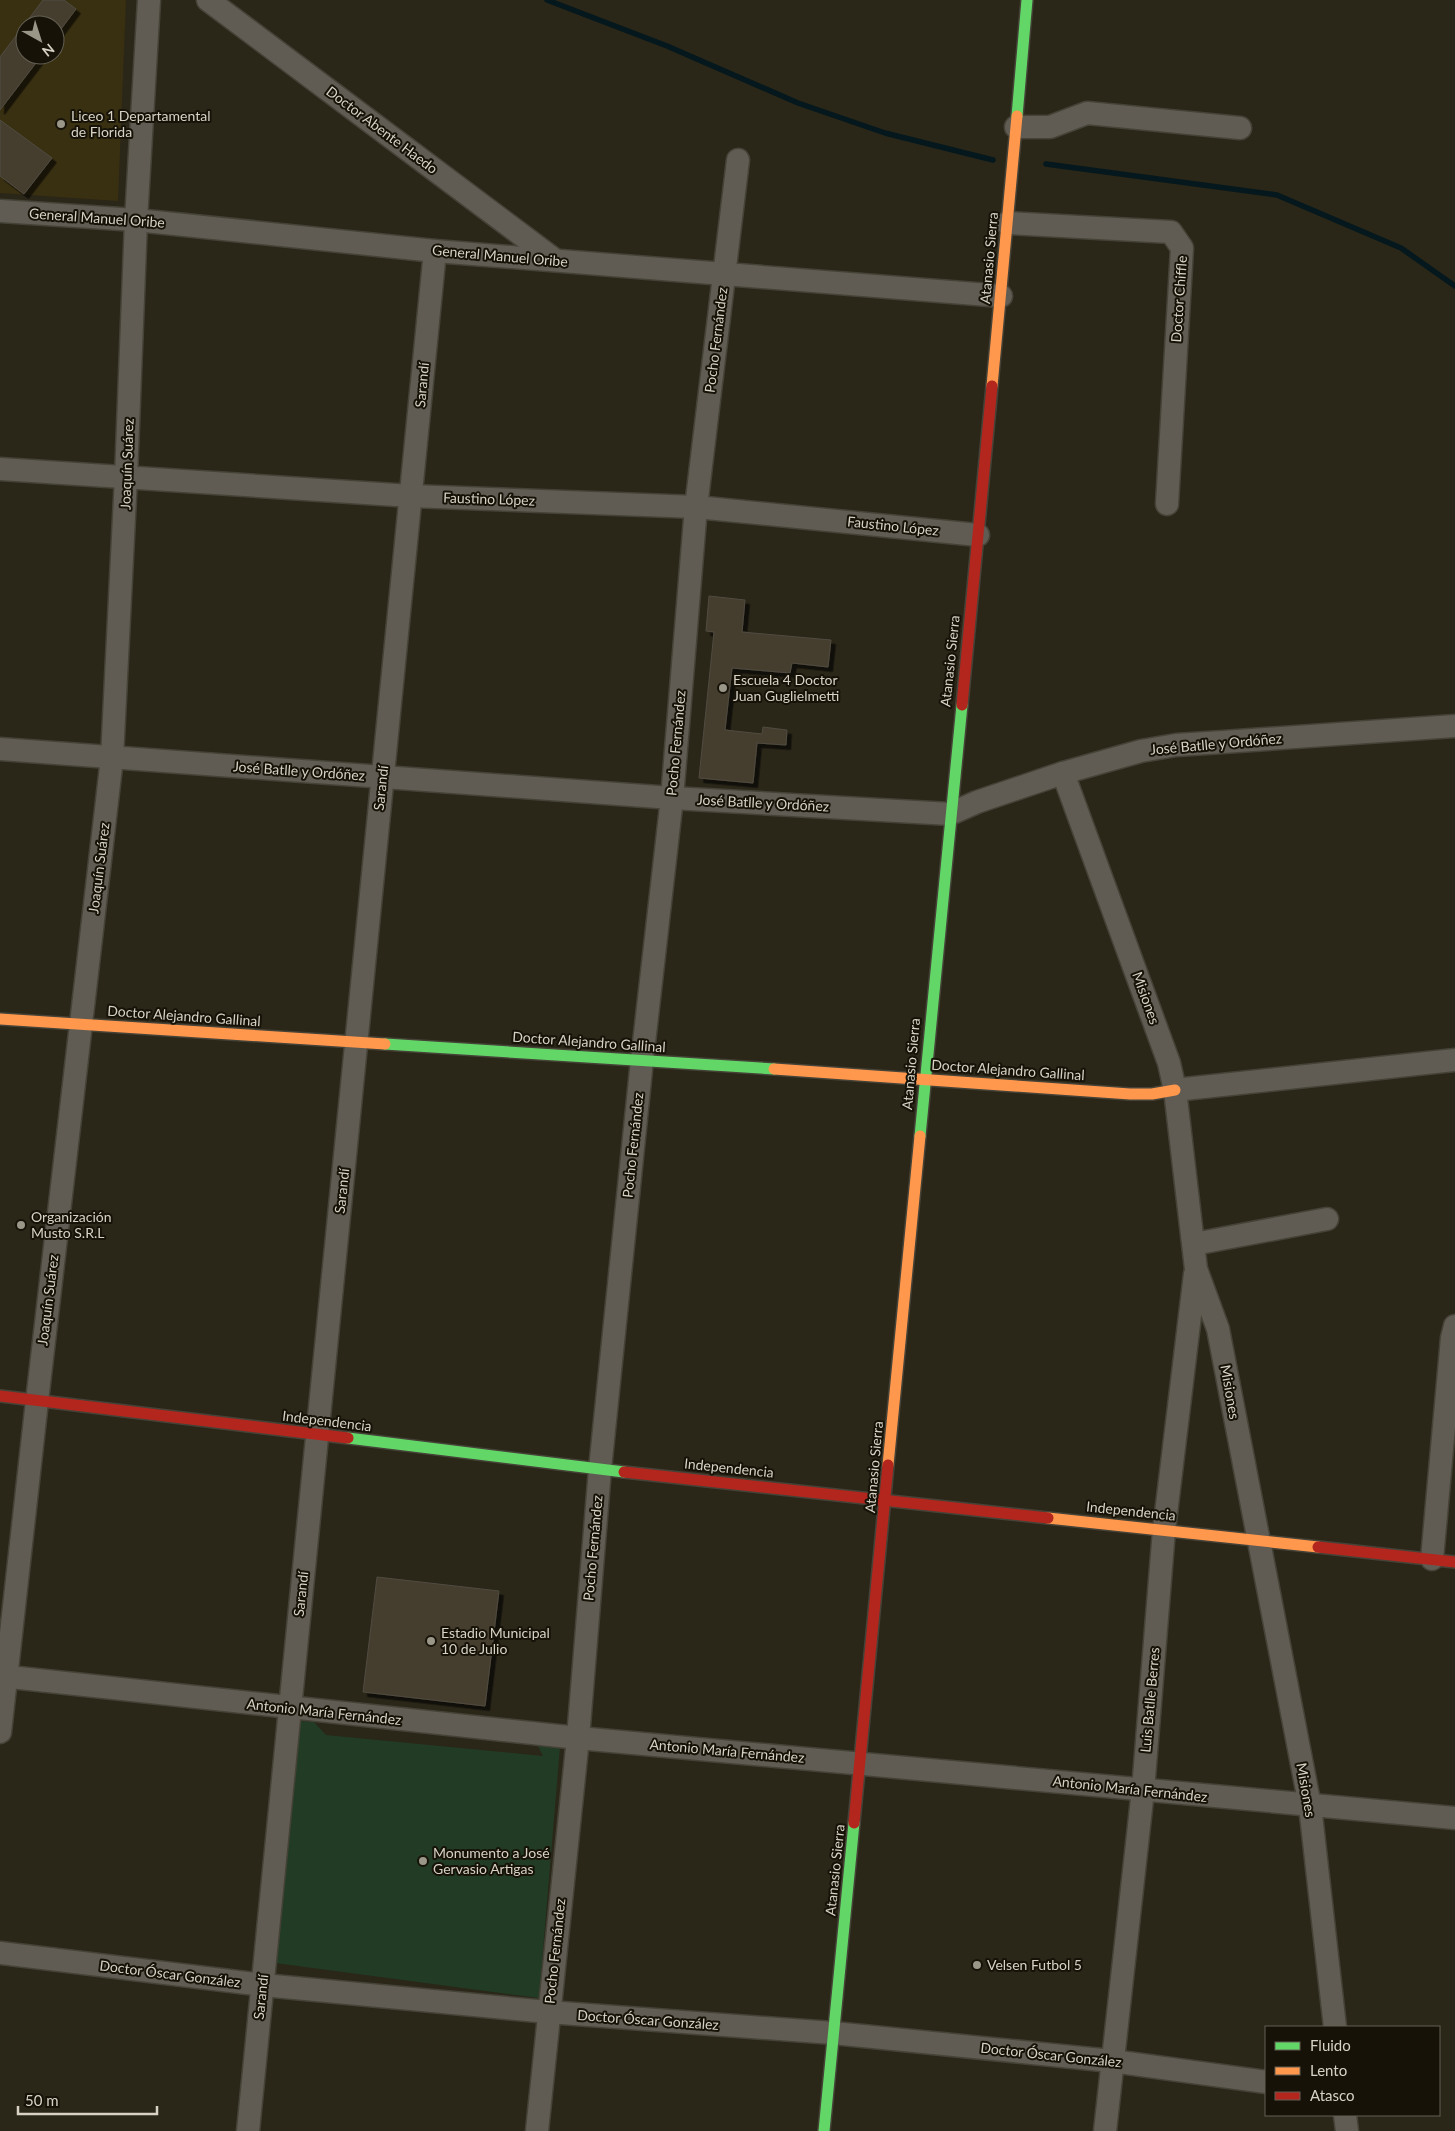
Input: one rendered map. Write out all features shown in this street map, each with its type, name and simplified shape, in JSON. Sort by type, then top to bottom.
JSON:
[{"type":"street","name":"Joaquín Suárez","points":[[0,1732],[3,1676],[112,758],[136,220],[149,0]]},
{"type":"street","name":"Doctor Abente Haedo","points":[[208,0],[555,260]]},
{"type":"street","name":"Atanasio Sierra","points":[[824,2131],[1001,296],[1027,0]]},
{"type":"street","points":[[1016,127],[1050,127],[1087,113],[1240,128]]},
{"type":"street","name":"Pocho Fernández","points":[[537,2131],[578,1738],[600,1469],[642,1060],[672,798],[696,507],[738,160]]},
{"type":"street","name":"General Manuel Oribe","points":[[0,211],[136,220],[435,251],[1001,296]]},
{"type":"street","name":"Doctor Chiffle","points":[[1007,223],[1171,232],[1182,248],[1167,504]]},
{"type":"street","name":"Sarandí","points":[[248,2131],[288,1708],[318,1435],[435,251]]},
{"type":"street","name":"Faustino López","points":[[0,469],[412,496],[696,507],[978,535]]},
{"type":"street","name":"José Batlle y Ordóñez","points":[[0,749],[672,798],[950,814],[977,802],[1111,758],[1176,745],[1455,726]]},
{"type":"street","name":"Misiones","points":[[1063,773],[1163,1044],[1175,1090],[1196,1269],[1218,1329],[1310,1806],[1335,2026]]},
{"type":"street","name":"Doctor Alejandro Gallinal","points":[[0,1019],[642,1060],[1130,1094],[1152,1094],[1175,1090]]},
{"type":"street","points":[[1175,1090],[1455,1060]]},
{"type":"street","points":[[1194,1244],[1327,1219]]},
{"type":"street","name":"Luis Batlle Berres","points":[[1105,2131],[1143,1790],[1164,1530],[1196,1269]]},
{"type":"street","points":[[1432,1559],[1452,1338],[1455,1326]]},
{"type":"street","name":"Independencia","points":[[0,1396],[600,1469],[1455,1562]]},
{"type":"street","name":"Antonio María Fernández","points":[[3,1676],[578,1738],[1455,1818]]},
{"type":"street","name":"Doctor Óscar González","points":[[0,1953],[263,1985],[548,2012],[833,2033],[1112,2061],[1265,2082]]},
{"type":"street","points":[[1345,2116],[1346,2131]]},
{"type":"shaded area","name":"Liceo 1 Departamental de Florida","points":[[0,0],[126,0],[118,201],[0,193]]},
{"type":"green space","points":[[299,1721],[314,1722],[326,1735],[543,1756],[537,1744],[560,1747],[539,1998],[275,1963]]},
{"type":"building","points":[[43,0],[64,0],[76,9],[65,24],[65,15],[32,15]]},
{"type":"building","points":[[15,37],[15,65],[34,65],[0,110],[0,57]]},
{"type":"building","points":[[0,120],[52,158],[24,194],[0,176]]},
{"type":"building","points":[[709,596],[745,600],[742,632],[831,640],[828,667],[792,663],[790,673],[732,668],[725,730],[762,734],[763,727],[787,730],[786,745],[757,743],[753,783],[699,778],[714,632],[706,631]]},
{"type":"building","name":"Estadio Municipal 10 de Julio","points":[[377,1577],[499,1591],[485,1706],[363,1692]]},
{"type":"waterway","points":[[547,0],[667,46],[798,103],[885,133],[993,160]]},
{"type":"waterway","points":[[1046,164],[1277,195],[1401,248],[1455,286]]},
{"type":"traffic: fast","points":[[1017,116],[1027,0]]},
{"type":"traffic: fast","points":[[920,1136],[962,705]]},
{"type":"traffic: fast","points":[[385,1044],[774,1069]]},
{"type":"traffic: fast","points":[[348,1438],[624,1472]]},
{"type":"traffic: fast","points":[[824,2131],[854,1823]]},
{"type":"traffic: slow","points":[[992,386],[1017,116]]},
{"type":"traffic: slow","points":[[0,1019],[385,1044]]},
{"type":"traffic: slow","points":[[774,1069],[1130,1094],[1152,1094],[1175,1090]]},
{"type":"traffic: slow","points":[[888,1465],[920,1136]]},
{"type":"traffic: slow","points":[[1048,1518],[1318,1547]]},
{"type":"traffic: jam","points":[[962,705],[992,386]]},
{"type":"traffic: jam","points":[[0,1396],[348,1438]]},
{"type":"traffic: jam","points":[[854,1823],[888,1465]]},
{"type":"traffic: jam","points":[[624,1472],[1048,1518]]},
{"type":"traffic: jam","points":[[1318,1547],[1455,1562]]},
{"type":"place","name":"Liceo 1 Departamental de Florida","points":[[61,124]]},
{"type":"place","name":"Escuela 4 Doctor Juan Guglielmetti","points":[[723,688]]},
{"type":"place","name":"Organización Musto S.R.L","points":[[21,1225]]},
{"type":"place","name":"Estadio Municipal 10 de Julio","points":[[431,1641]]},
{"type":"place","name":"Monumento a José Gervasio Artigas","points":[[423,1861]]},
{"type":"place","name":"Velsen Futbol 5","points":[[977,1965]]}]
